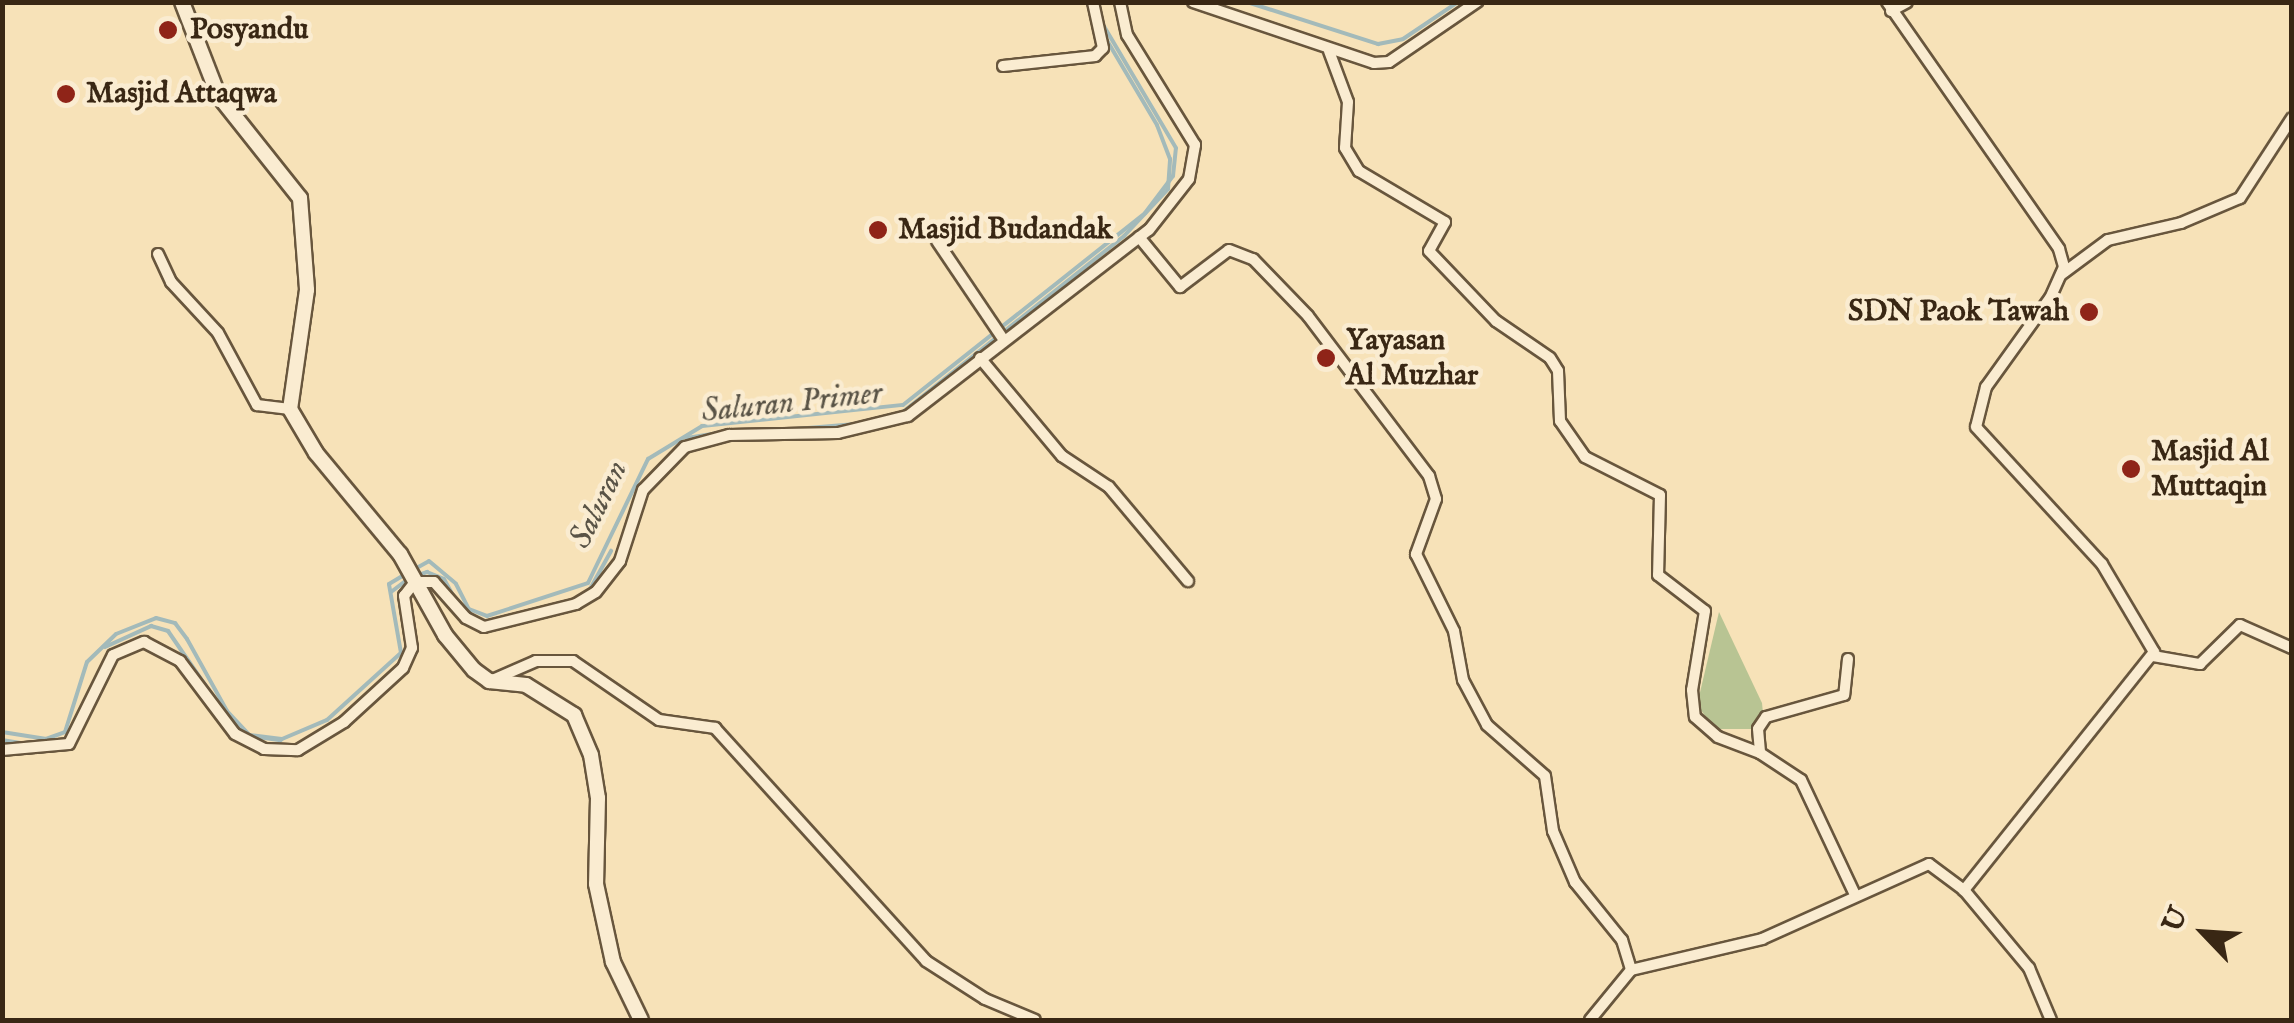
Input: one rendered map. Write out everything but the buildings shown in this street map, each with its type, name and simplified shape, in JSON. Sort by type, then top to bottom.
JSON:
[{"type":"street","points":[[182,2],[218,95],[300,198],[307,290],[290,409],[316,453],[400,554],[457,651],[489,681],[526,685],[574,715],[591,755],[598,798],[596,884],[613,962],[642,1020]]},
{"type":"street","points":[[1003,66],[1096,56],[1103,48],[1092,2]]},
{"type":"street","points":[[413,580],[434,582],[466,618],[484,626],[576,604],[596,592],[620,561],[642,490],[685,446],[728,435],[838,433],[894,423],[980,358],[1002,336],[1140,237],[1177,201],[1196,165],[1195,145],[1127,35],[1120,2]]},
{"type":"street","points":[[1192,2],[1329,51],[1389,62],[1477,2]]},
{"type":"street","points":[[1907,2],[1889,7],[2058,249],[2062,274]]},
{"type":"street","points":[[1329,51],[1348,102],[1346,148],[1359,171],[1445,222],[1429,251],[1496,322],[1550,358],[1558,371],[1560,420],[1586,457],[1660,495],[1658,575],[1705,611],[1692,690],[1695,717],[1718,737],[1795,772],[1855,895]]},
{"type":"street","points":[[2153,656],[2102,564],[1974,419],[1986,386],[2062,274],[2108,240],[2182,223],[2240,198],[2292,118]]},
{"type":"street","points":[[1140,237],[1180,286],[1231,249],[1253,259],[1308,316],[1429,476],[1436,499],[1416,554],[1454,630],[1463,680],[1487,725],[1545,776],[1553,832],[1575,882],[1622,940],[1632,970]]},
{"type":"street","points":[[937,241],[1002,336]]},
{"type":"street","points":[[158,254],[171,282],[218,333],[257,405],[290,409]]},
{"type":"street","points":[[980,358],[1051,444],[1109,487],[1188,581]]},
{"type":"street","points":[[2,750],[69,744],[108,663],[137,642],[162,647],[180,661],[221,720],[250,744],[298,750],[344,722],[404,668],[412,648],[404,596],[413,580]]},
{"type":"street","points":[[2153,656],[2200,664],[2240,624],[2292,648]]},
{"type":"street","points":[[1964,890],[2153,656]]},
{"type":"street","points":[[1760,753],[1763,720],[1844,695],[1848,659]]},
{"type":"street","points":[[489,681],[536,661],[573,661],[659,720],[715,728],[926,962],[985,999],[1035,1020]]},
{"type":"street","points":[[1590,1020],[1632,970],[1762,939],[1930,864],[1964,890],[2030,968],[2051,1020]]},
{"type":"green space","points":[[1719,612],[1762,703],[1764,723],[1755,729],[1715,729],[1697,705]]},
{"type":"waterway","name":"Saluran","points":[[1247,2],[1378,44],[1403,39],[1458,2]]},
{"type":"waterway","name":"Saluran","points":[[413,570],[429,561],[456,584],[469,609],[487,616],[588,583],[648,459],[702,426],[903,405],[1145,213],[1173,176],[1176,148],[1102,23]]},
{"type":"waterway","name":"Saluran Primer","points":[[899,415],[1124,236],[1168,189],[1170,159],[1157,125],[1105,37]]},
{"type":"waterway","name":"Saluran Primer","points":[[796,429],[856,424]]},
{"type":"waterway","name":"Saluran Primer","points":[[736,430],[772,430]]},
{"type":"waterway","name":"Saluran Primer","points":[[687,438],[717,433]]},
{"type":"waterway","name":"Saluran Primer","points":[[589,591],[611,551]]},
{"type":"waterway","name":"Saluran Primer","points":[[416,576],[427,572],[444,579],[454,597]]},
{"type":"waterway","name":"Saluran","points":[[2,732],[46,739],[65,732],[87,662],[116,634],[156,618],[175,623],[227,711],[249,735],[282,739],[327,720],[401,653],[389,584],[404,575]]},
{"type":"waterway","name":"Saluran Primer","points":[[391,592],[407,580]]},
{"type":"waterway","name":"Saluran Primer","points":[[105,647],[151,626],[168,631],[214,698]]},
{"type":"waterway","name":"Saluran","points":[[251,736],[281,740]]},
{"type":"waterway","name":"Saluran Primer","points":[[2,740],[22,743]]},
{"type":"place","name":"Posyandu","points":[[168,30]]},
{"type":"place","name":"Masjid Attaqwa","points":[[66,94]]},
{"type":"place","name":"Masjid Budandak","points":[[878,230]]},
{"type":"place","name":"SDN Paok Tawah","points":[[2089,312]]},
{"type":"place","name":"Yayasan Al Muzhar","points":[[1326,358]]},
{"type":"place","name":"Masjid Al Muttaqin","points":[[2131,469]]}]
